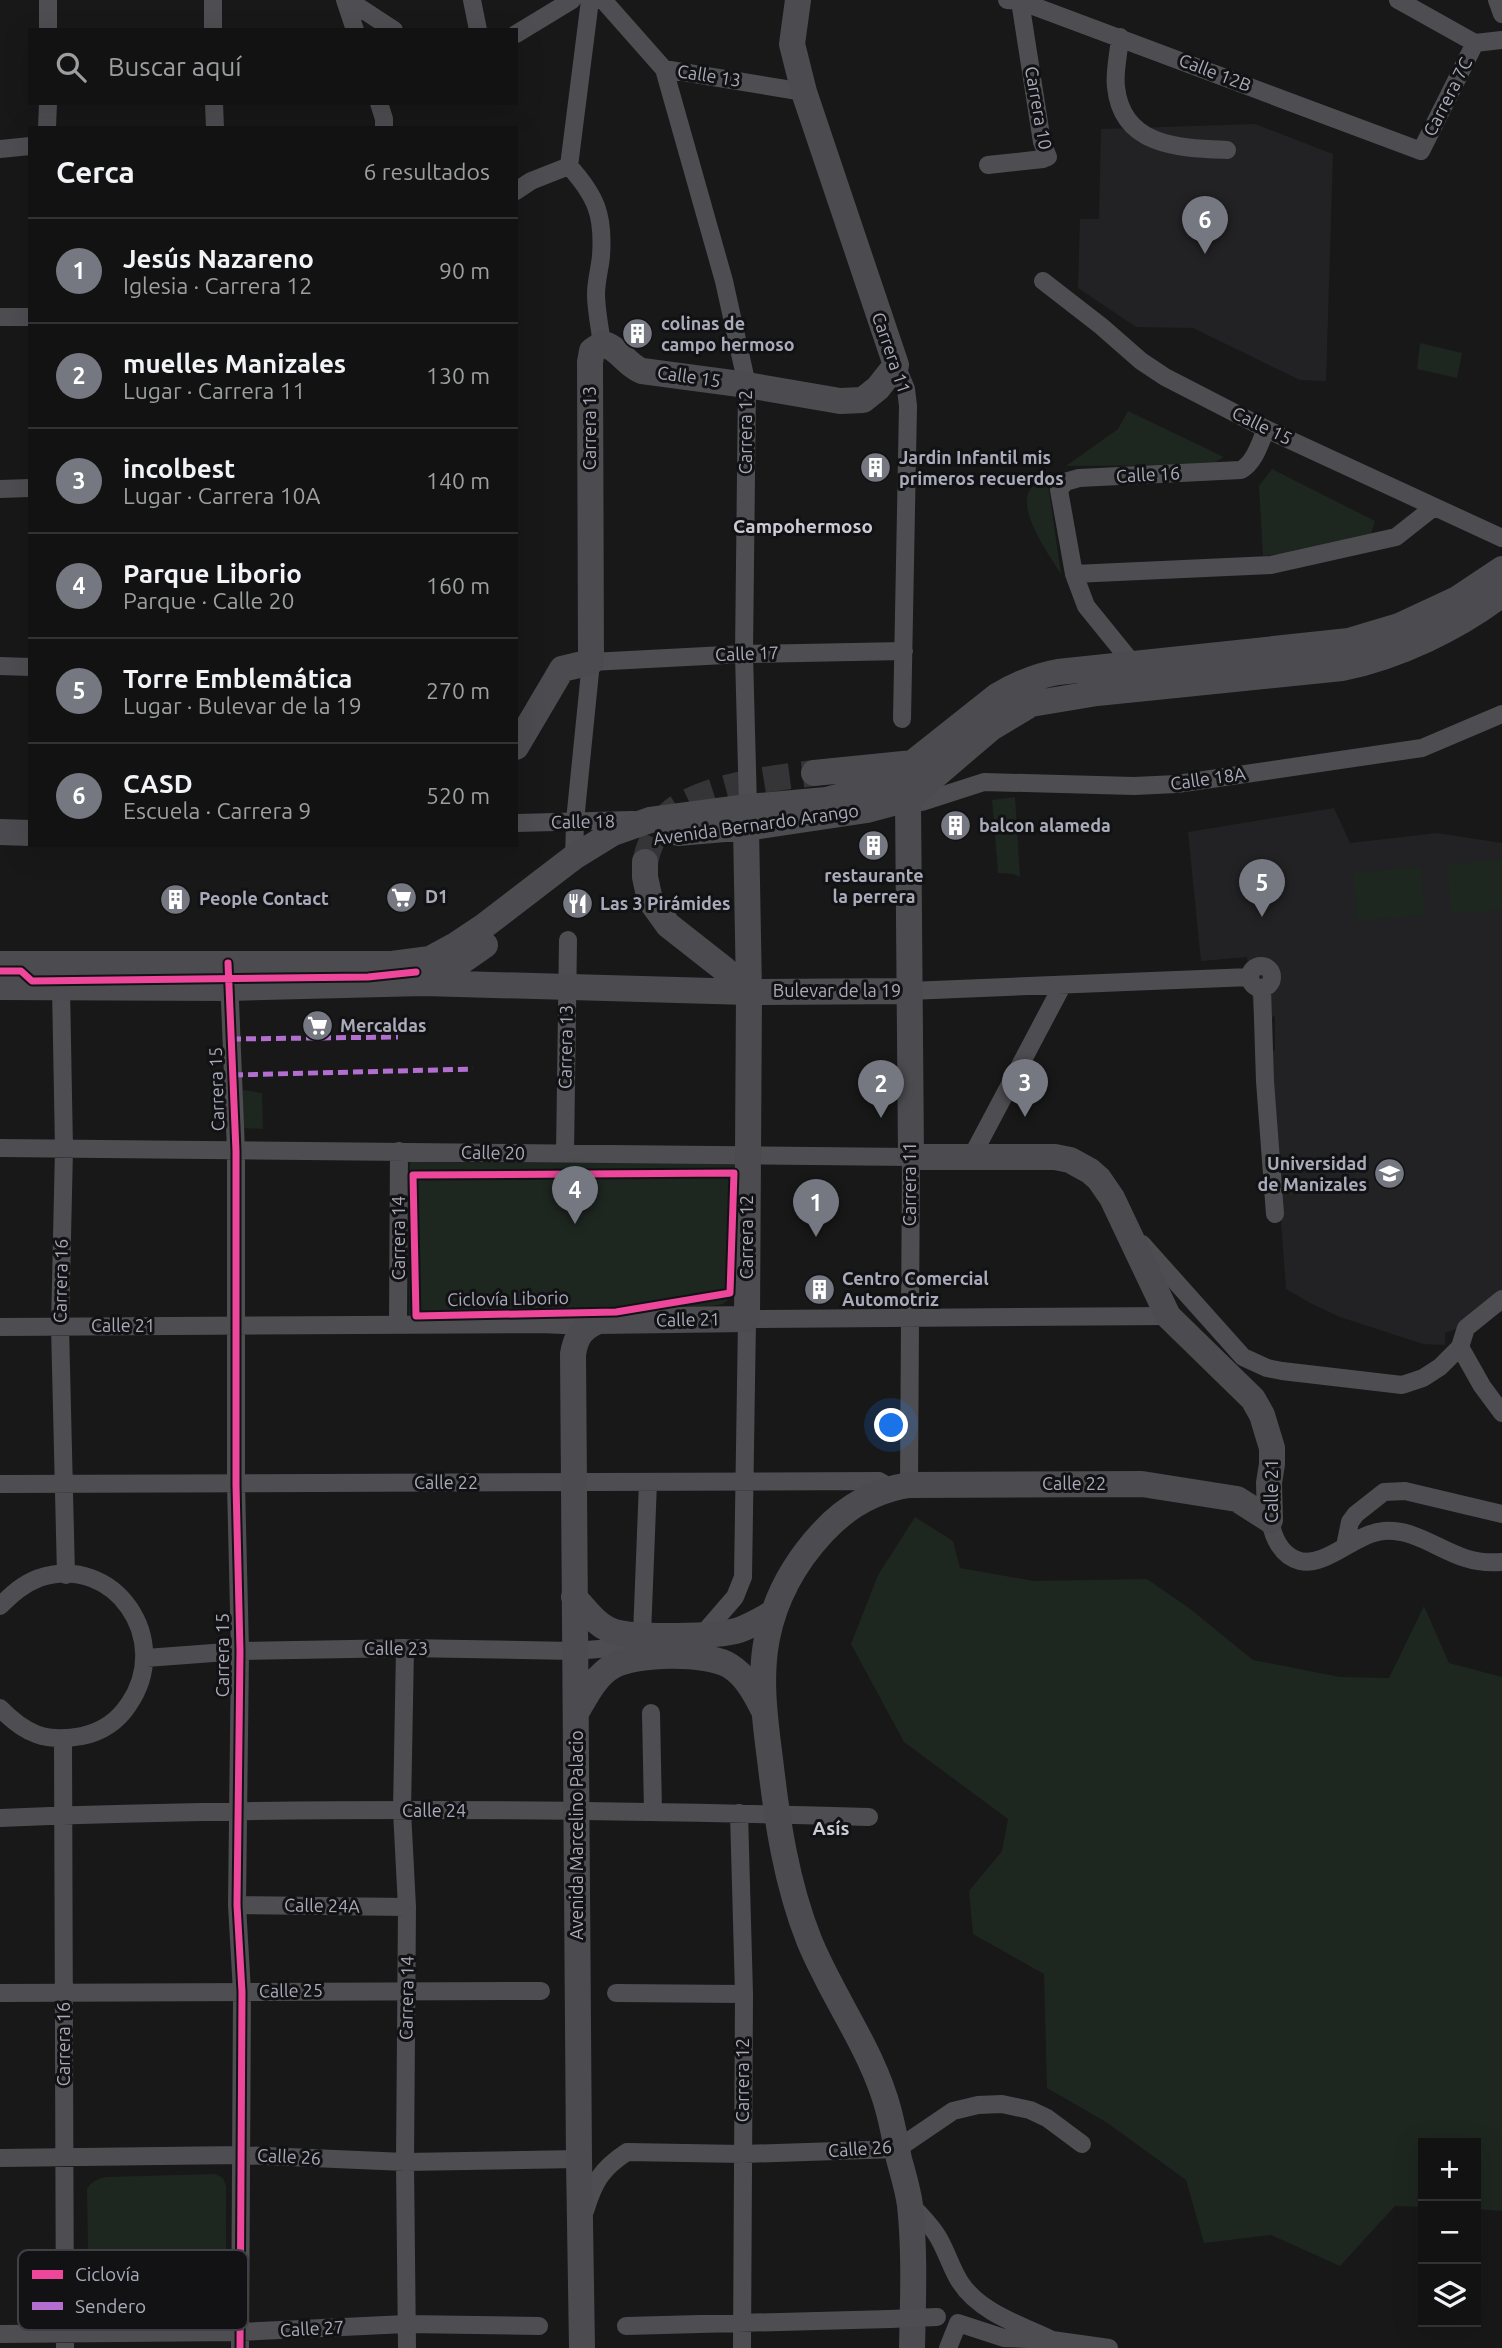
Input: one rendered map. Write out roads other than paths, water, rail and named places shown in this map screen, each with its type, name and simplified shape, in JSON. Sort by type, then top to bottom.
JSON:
[{"type":"main road","name":"Carrera 11","points":[[797,0],[792,44],[804,92],[896,365]]},
{"type":"main road","name":"Calle 15","points":[[602,344],[611,346],[629,365],[642,371],[840,401],[863,400],[878,388],[896,365]]},
{"type":"main road","name":"Carrera 13","points":[[591,662],[590,362],[592,351],[602,344]]},
{"type":"main road","name":"Avenida Bernardo Arango","points":[[0,987],[61,987],[392,964],[430,959],[574,865],[642,841],[886,784],[997,696],[1016,684],[1037,676],[1349,641],[1399,626],[1457,599],[1502,569]]},
{"type":"main road","name":"Avenida Bernardo Arango","points":[[0,964],[424,983],[469,958],[512,925],[574,865],[613,833],[650,820],[867,810],[908,799],[991,728],[1031,704],[1368,663],[1478,613],[1502,594]]},
{"type":"main road","points":[[518,744],[562,669],[591,662]]},
{"type":"main road","points":[[814,773],[913,763]]},
{"type":"main road","name":"Carrera 11","points":[[908,799],[911,1157]]},
{"type":"main road","name":"Carrera 12","points":[[747,817],[747,1319]]},
{"type":"main road","points":[[0,832],[28,833]]},
{"type":"main road","points":[[645,862],[650,900],[668,925],[749,992]]},
{"type":"main road","name":"Bulevar de la 19","points":[[424,983],[749,992],[909,991]]},
{"type":"main road","name":"Calle 20","points":[[911,1157],[1055,1157],[1070,1160]]},
{"type":"main road","name":"Calle 21","points":[[1070,1160],[1099,1179],[1126,1226],[1168,1317],[1253,1399],[1262,1415],[1272,1448],[1270,1520]]},
{"type":"main road","points":[[709,1320],[732,1305],[747,1281]]},
{"type":"main road","name":"Calle 21","points":[[586,1326],[598,1321],[747,1319]]},
{"type":"main road","name":"Avenida Marcelino Palacio","points":[[582,2348],[573,1353],[576,1338],[586,1326]]},
{"type":"main road","points":[[1237,1499],[1269,1483]]},
{"type":"main road","name":"Calle 22","points":[[900,1487],[1142,1484],[1237,1499],[1270,1520]]},
{"type":"main road","points":[[900,1487],[856,1504],[809,1547],[794,1570],[774,1613],[765,1653],[764,1710],[777,1815],[793,1892],[810,1941],[879,2077],[910,2204],[912,2348]]},
{"type":"main road","points":[[574,1597],[603,1627],[615,1632],[642,1636],[738,1630],[774,1613]]},
{"type":"main road","points":[[576,1713],[592,1686],[612,1666],[630,1659],[647,1657],[705,1657],[718,1660],[743,1676],[764,1710]]},
{"type":"street","points":[[48,0],[48,28]]},
{"type":"street","points":[[213,0],[214,28]]},
{"type":"street","points":[[346,0],[354,28]]},
{"type":"street","points":[[346,0],[391,28]]},
{"type":"street","points":[[472,0],[478,28]]},
{"type":"street","points":[[518,33],[572,0]]},
{"type":"street","points":[[518,190],[531,181],[569,166],[590,0]]},
{"type":"street","name":"Calle 13","points":[[603,0],[664,69],[804,92]]},
{"type":"street","points":[[1398,0],[1475,43],[1502,40]]},
{"type":"street","points":[[1497,0],[1502,14]]},
{"type":"street","name":"Calle 12B","points":[[1014,1],[1120,37],[1420,151]]},
{"type":"street","name":"Carrera 10","points":[[988,165],[1048,157],[1042,142],[1014,1]]},
{"type":"street","points":[[1120,37],[1116,86],[1122,112],[1139,133],[1180,148],[1227,150]]},
{"type":"street","name":"Carrera 7C","points":[[1420,151],[1475,43]]},
{"type":"street","name":"Carrera 12","points":[[664,69],[724,281],[747,385],[744,654],[747,817]]},
{"type":"street","points":[[47,126],[48,105]]},
{"type":"street","points":[[214,105],[215,126]]},
{"type":"street","points":[[0,149],[28,146]]},
{"type":"street","name":"Carrera 13","points":[[569,166],[587,185],[602,220],[596,294],[602,344]]},
{"type":"street","name":"Calle 15","points":[[1043,281],[1141,361],[1165,377],[1266,429],[1502,538]]},
{"type":"street","points":[[0,317],[28,317]]},
{"type":"street","name":"Carrera 11","points":[[896,365],[906,389],[908,406],[902,719]]},
{"type":"street","name":"Calle 16","points":[[1074,574],[1059,490],[1065,482],[1079,478],[1241,470],[1248,466],[1254,457],[1266,429]]},
{"type":"street","points":[[0,489],[28,488]]},
{"type":"street","points":[[1133,664],[1086,606],[1074,574],[1271,565],[1396,537],[1434,507]]},
{"type":"street","name":"Calle 17","points":[[591,662],[744,654],[904,651]]},
{"type":"street","name":"Carrera 13","points":[[574,865],[575,821],[591,662]]},
{"type":"street","points":[[0,666],[28,667]]},
{"type":"street","name":"Calle 18A","points":[[908,799],[922,802],[984,782],[1177,785],[1422,748],[1502,714]]},
{"type":"street","name":"Calle 18","points":[[518,823],[650,820]]},
{"type":"street","name":"Carrera 13","points":[[565,1154],[568,940]]},
{"type":"street","name":"Carrera 15","points":[[228,975],[236,1151],[236,1485],[240,1651],[237,1905],[242,1992],[240,2250]]},
{"type":"street","name":"Bulevar de la 19","points":[[909,991],[1256,982],[1275,1214]]},
{"type":"street","points":[[971,1158],[1062,986]]},
{"type":"street","name":"Carrera 16","points":[[61,987],[64,1149],[60,1326],[66,1575]]},
{"type":"street","name":"Calle 20","points":[[0,1148],[911,1157]]},
{"type":"street","name":"Carrera 14","points":[[398,1324],[399,1151]]},
{"type":"street","name":"Carrera 11","points":[[900,1487],[911,1318],[911,1157]]},
{"type":"street","points":[[1126,1226],[1232,1346],[1243,1357],[1267,1368],[1402,1384],[1423,1378],[1440,1367],[1460,1347],[1466,1328],[1502,1299]]},
{"type":"street","name":"Calle 21","points":[[747,1319],[1168,1317]]},
{"type":"street","name":"Carrera 12","points":[[703,1634],[736,1597],[743,1577],[747,1319]]},
{"type":"street","name":"Calle 21","points":[[0,1326],[586,1326]]},
{"type":"street","points":[[1460,1347],[1482,1386],[1502,1413]]},
{"type":"street","name":"Calle 22","points":[[0,1484],[879,1481],[900,1487]]},
{"type":"street","points":[[642,1636],[648,1482]]},
{"type":"street","points":[[1345,1545],[1350,1522],[1384,1492],[1405,1491],[1444,1499],[1476,1510],[1502,1514]]},
{"type":"street","name":"Calle 21","points":[[1270,1520],[1279,1546],[1300,1561],[1320,1560],[1366,1535],[1394,1531],[1423,1538],[1465,1559],[1502,1562]]},
{"type":"street","points":[[0,1606],[16,1590],[40,1578],[66,1575],[87,1578],[106,1586],[123,1600],[135,1617],[143,1636],[146,1658],[139,1689],[121,1716],[94,1734],[63,1740],[38,1736],[16,1724],[0,1709]]},
{"type":"street","name":"Calle 23","points":[[146,1658],[240,1651],[405,1648],[574,1651],[624,1647],[642,1636]]},
{"type":"street","name":"Carrera 14","points":[[405,1648],[402,1811],[407,1907],[404,2162],[407,2348]]},
{"type":"street","points":[[651,1713],[653,1811]]},
{"type":"street","name":"Carrera 16","points":[[63,1740],[65,2250]]},
{"type":"street","name":"Calle 24","points":[[0,1818],[402,1811],[653,1811],[869,1817]]},
{"type":"street","name":"Carrera 12","points":[[739,1813],[744,1994],[742,2348]]},
{"type":"street","name":"Calle 24A","points":[[237,1905],[407,1907]]},
{"type":"street","name":"Calle 25","points":[[0,1993],[541,1991]]},
{"type":"street","points":[[616,1993],[744,1994]]},
{"type":"street","name":"Calle 26","points":[[579,2230],[598,2175],[626,2152],[743,2154],[897,2149],[953,2111],[978,2105],[1002,2104],[1030,2110],[1046,2118],[1082,2144]]},
{"type":"street","name":"Calle 26","points":[[0,2158],[241,2155],[404,2162],[579,2159]]},
{"type":"street","points":[[910,2204],[938,2238],[960,2283],[975,2299],[996,2313],[1052,2340]]},
{"type":"street","points":[[626,2326],[937,2317]]},
{"type":"street","points":[[948,2348],[958,2323],[1004,2337],[1109,2348]]},
{"type":"street","name":"Calle 27","points":[[0,2334],[65,2341],[240,2340],[406,2324],[539,2326]]},
{"type":"tunnel","points":[[645,862],[649,847],[666,817],[693,799],[762,780],[814,773]]},
{"type":"place","name":"CASD","points":[[1205,254]]},
{"type":"place","name":"colinas de campo hermoso","points":[[638,334]]},
{"type":"place","name":"Jardin Infantil mis primeros recuerdos","points":[[876,468]]},
{"type":"place","name":"balcon alameda","points":[[956,826]]},
{"type":"place","name":"restaurante la perrera","points":[[874,845]]},
{"type":"place","name":"D1","points":[[402,897]]},
{"type":"place","name":"People Contact","points":[[176,899]]},
{"type":"place","name":"Las 3 Pirámides","points":[[577,904]]},
{"type":"place","name":"Torre Emblemática","points":[[1262,917]]},
{"type":"place","name":"Mercaldas","points":[[317,1026]]},
{"type":"place","name":"incolbest","points":[[1025,1117]]},
{"type":"place","name":"muelles Manizales","points":[[881,1118]]},
{"type":"place","name":"Universidad de Manizales","points":[[1390,1174]]},
{"type":"place","name":"Parque Liborio","points":[[575,1224]]},
{"type":"place","name":"Jesús Nazareno","points":[[816,1237]]},
{"type":"place","name":"Centro Comercial Automotriz","points":[[819,1289]]},
{"type":"district","name":"Campohermoso","points":[[803,526]]},
{"type":"district","name":"Asís","points":[[831,1828]]}]
